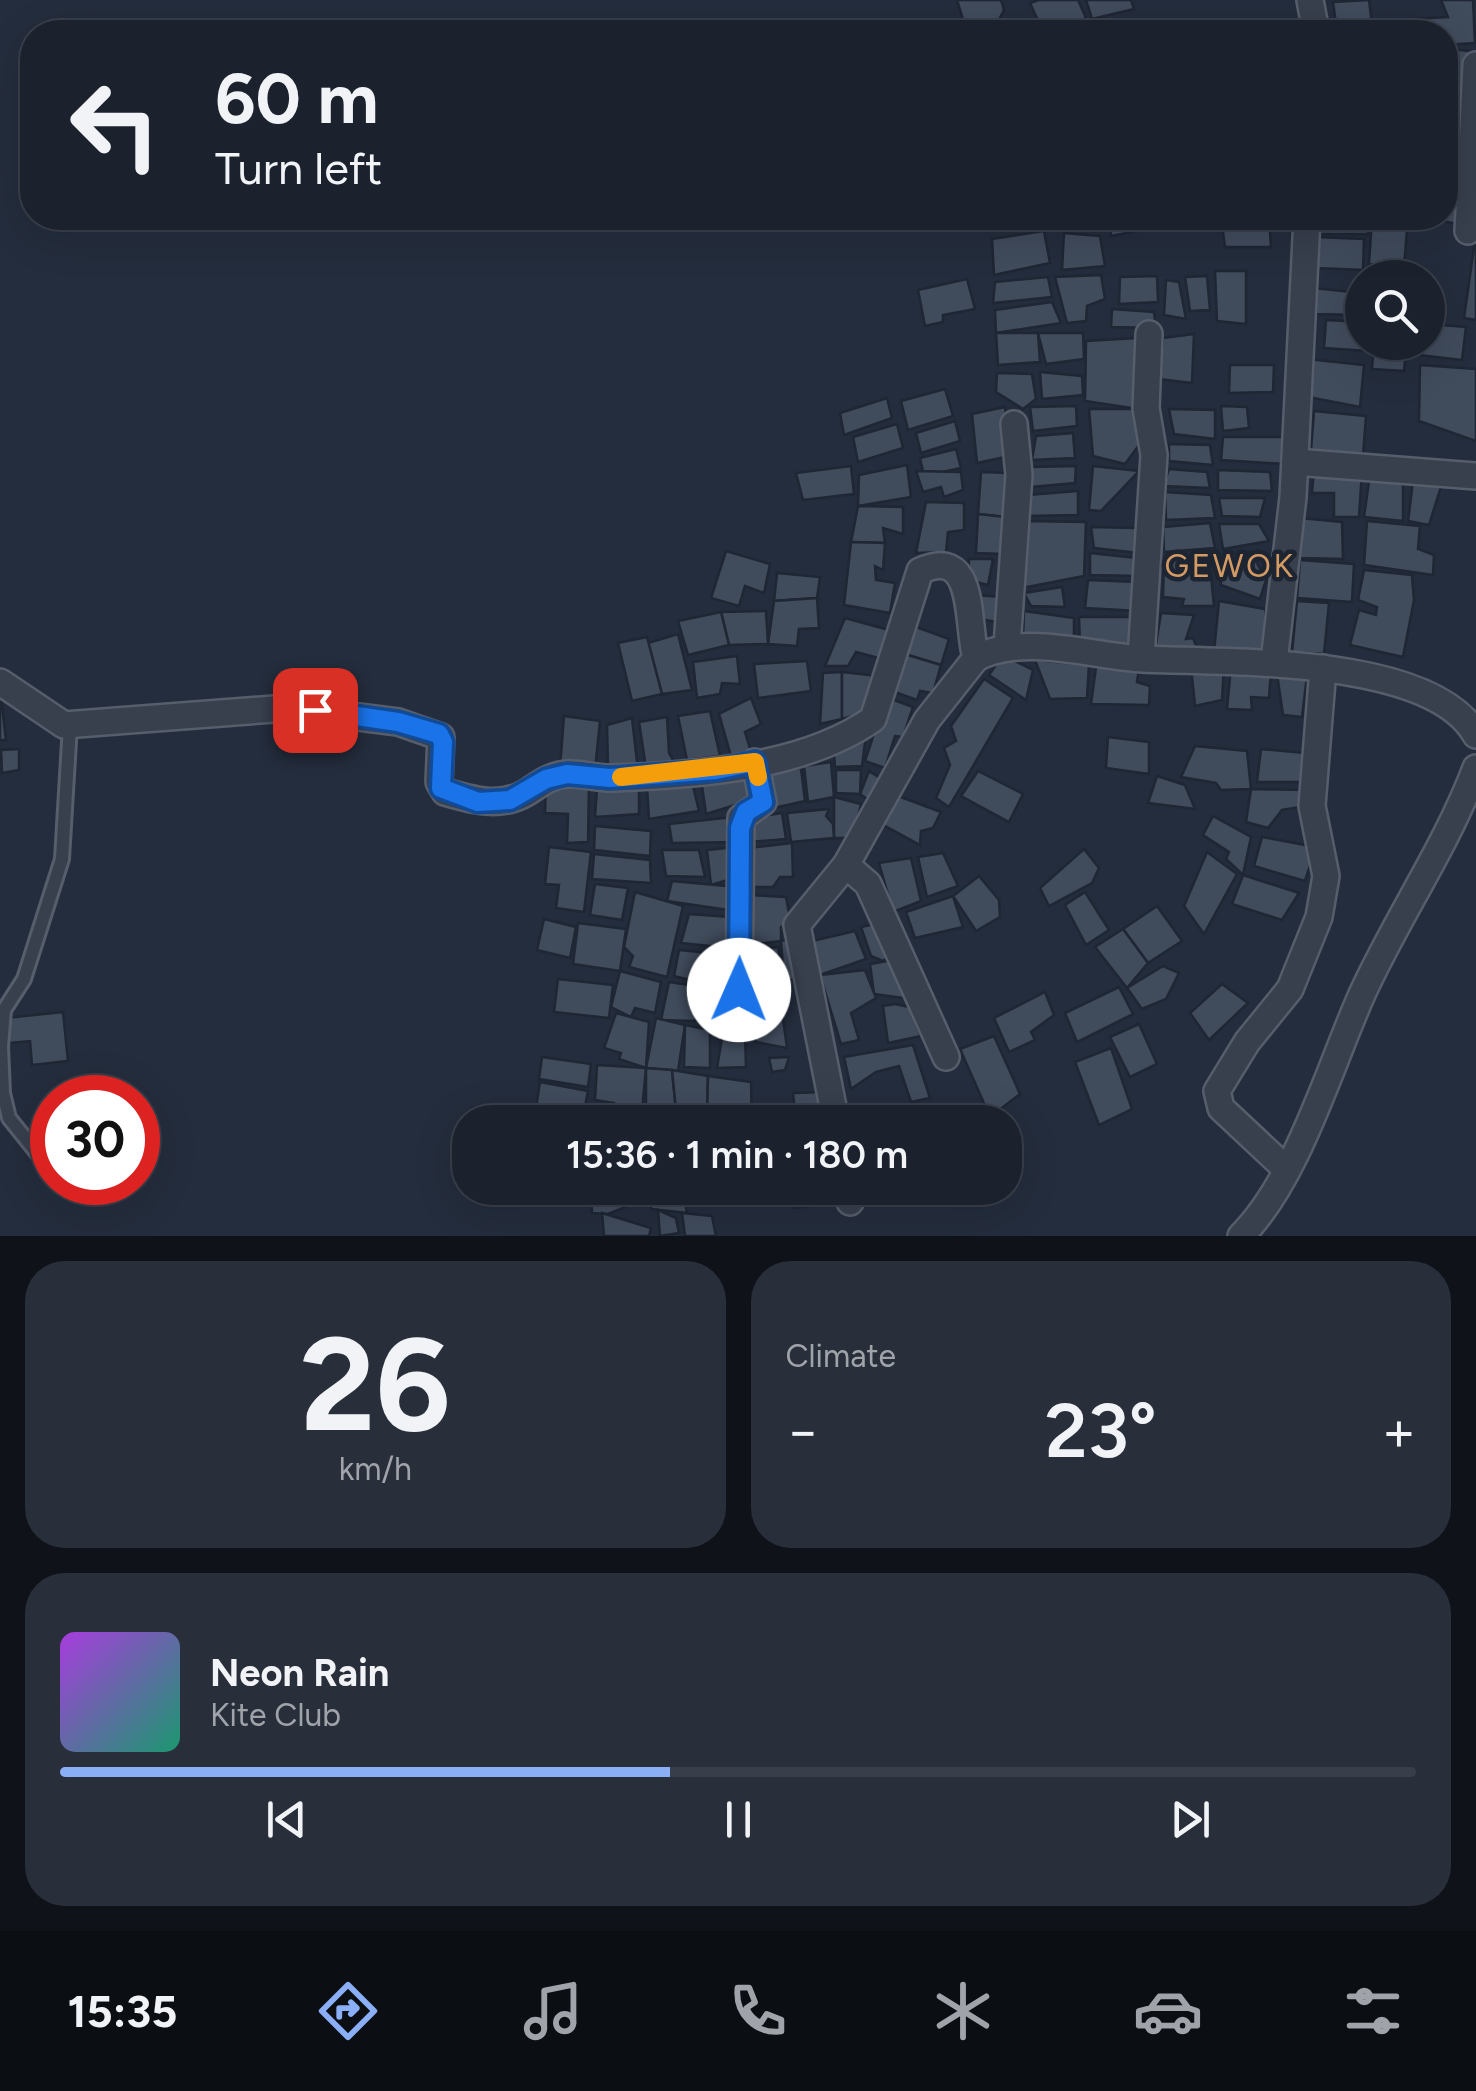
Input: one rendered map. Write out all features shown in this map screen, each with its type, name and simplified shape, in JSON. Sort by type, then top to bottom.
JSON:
[{"type":"street","points":[[1468,230],[1476,66]]},
{"type":"street","points":[[1274,662],[1295,462],[1307,230]]},
{"type":"street","points":[[1141,658],[1154,456],[1146,408],[1149,334]]},
{"type":"street","points":[[1007,646],[1018,475],[1014,424]]},
{"type":"street","points":[[1295,462],[1476,476]]},
{"type":"street","points":[[0,682],[53,720],[70,724],[287,708],[398,722],[442,737],[441,788],[478,802],[510,800],[546,779],[567,774],[610,778],[716,770],[755,762],[824,745],[874,719],[920,572],[930,566],[956,572],[965,584],[968,634],[976,658]]},
{"type":"street","points":[[833,1105],[797,925],[846,866],[927,720],[976,658],[1007,646],[1323,668],[1361,674],[1433,699],[1466,718],[1476,735]]},
{"type":"street","points":[[1285,1168],[1221,1108],[1217,1090],[1290,989],[1319,917],[1326,876],[1312,806],[1323,668]]},
{"type":"street","points":[[739,990],[740,828],[746,812],[763,802],[755,762]]},
{"type":"street","points":[[1241,1236],[1270,1200],[1364,990],[1441,846],[1476,768]]},
{"type":"street","points":[[846,866],[868,884],[946,1057]]},
{"type":"lane","points":[[30,1144],[10,1118],[2,1093],[0,1047],[4,1010],[24,979],[62,859],[70,724]]},
{"type":"building","points":[[957,0],[1001,0],[1004,10],[999,20],[963,20]]},
{"type":"building","points":[[1078,0],[1086,18],[1038,20],[1030,3]]},
{"type":"building","points":[[1086,0],[1131,0],[1134,9],[1092,19]]},
{"type":"building","points":[[1369,0],[1372,20],[1335,20],[1333,2]]},
{"type":"building","points":[[1441,0],[1473,0],[1475,43],[1458,44],[1458,20],[1410,20],[1410,19],[1448,17]]},
{"type":"building","points":[[1458,50],[1471,51],[1469,84],[1458,83]]},
{"type":"building","points":[[1458,135],[1468,135],[1465,205],[1458,205]]},
{"type":"building","points":[[1111,230],[1142,230],[1111,236]]},
{"type":"building","points":[[1223,230],[1270,230],[1271,247],[1225,247]]},
{"type":"building","points":[[1320,230],[1368,230],[1368,234],[1320,234]]},
{"type":"building","points":[[1371,230],[1407,230],[1405,260],[1369,260]]},
{"type":"building","points":[[1044,231],[1050,263],[994,275],[992,239]]},
{"type":"building","points":[[1064,233],[1100,236],[1105,266],[1062,270]]},
{"type":"building","points":[[1476,233],[1476,320],[1464,318]]},
{"type":"building","points":[[1317,237],[1364,239],[1363,260],[1345,260],[1345,269],[1316,268]]},
{"type":"building","points":[[1215,271],[1246,271],[1246,324],[1217,321]]},
{"type":"building","points":[[1101,275],[1105,299],[1087,306],[1086,321],[1067,323],[1055,277]]},
{"type":"building","points":[[1157,276],[1158,302],[1119,304],[1120,277]]},
{"type":"building","points":[[1207,276],[1210,310],[1190,311],[1185,277]]},
{"type":"building","points":[[1048,277],[1052,297],[993,303],[995,282]]},
{"type":"building","points":[[967,279],[975,309],[943,315],[943,322],[925,326],[918,290]]},
{"type":"building","points":[[1166,280],[1179,282],[1186,319],[1164,315]]},
{"type":"building","points":[[1313,288],[1345,291],[1345,315],[1312,314]]},
{"type":"building","points":[[1052,302],[1061,323],[996,333],[995,310]]},
{"type":"building","points":[[1112,309],[1154,312],[1156,328],[1111,327]]},
{"type":"building","points":[[1326,320],[1345,321],[1345,349],[1324,348]]},
{"type":"building","points":[[1445,325],[1466,327],[1462,360],[1445,358]]},
{"type":"building","points":[[996,333],[1038,333],[1040,362],[998,365]]},
{"type":"building","points":[[1038,333],[1083,333],[1084,359],[1046,364]]},
{"type":"building","points":[[1194,334],[1192,383],[1159,379],[1163,338]]},
{"type":"building","points":[[1138,338],[1138,409],[1085,401],[1086,341]]},
{"type":"building","points":[[1307,359],[1364,365],[1360,407],[1303,396]]},
{"type":"building","points":[[1373,360],[1405,360],[1404,371],[1372,369]]},
{"type":"building","points":[[1230,365],[1274,365],[1273,392],[1229,393]]},
{"type":"building","points":[[1420,365],[1476,369],[1476,441],[1419,421]]},
{"type":"building","points":[[1040,372],[1082,376],[1083,395],[1042,399]]},
{"type":"building","points":[[997,373],[1032,374],[1036,399],[1023,409],[996,392]]},
{"type":"building","points":[[945,389],[953,416],[908,430],[901,401]]},
{"type":"building","points":[[887,398],[892,418],[844,435],[840,413]]},
{"type":"building","points":[[1076,406],[1077,426],[1033,431],[1030,407]]},
{"type":"building","points":[[1221,406],[1247,407],[1249,428],[1223,431]]},
{"type":"building","points":[[1005,407],[1010,456],[977,463],[972,414]]},
{"type":"building","points":[[1089,409],[1138,409],[1142,441],[1125,464],[1093,456]]},
{"type":"building","points":[[1169,409],[1215,410],[1215,439],[1174,434]]},
{"type":"building","points":[[1314,411],[1366,416],[1363,456],[1311,450]]},
{"type":"building","points":[[955,421],[960,441],[921,453],[916,433]]},
{"type":"building","points":[[897,424],[903,448],[858,462],[853,437]]},
{"type":"building","points":[[1073,433],[1075,458],[1032,460],[1036,436]]},
{"type":"building","points":[[1223,437],[1283,437],[1284,464],[1221,460]]},
{"type":"building","points":[[1169,444],[1210,445],[1213,465],[1169,461]]},
{"type":"building","points":[[956,449],[961,468],[924,476],[920,458]]},
{"type":"building","points":[[907,465],[911,497],[858,506],[859,475]]},
{"type":"building","points":[[851,466],[854,494],[803,500],[796,473]]},
{"type":"building","points":[[1076,466],[1075,483],[1031,487],[1030,467]]},
{"type":"building","points":[[1093,466],[1139,471],[1101,511],[1089,510]]},
{"type":"building","points":[[1314,468],[1362,471],[1359,517],[1334,517],[1334,493],[1312,493]]},
{"type":"building","points":[[1169,469],[1207,472],[1210,488],[1163,486]]},
{"type":"building","points":[[1218,470],[1270,472],[1272,491],[1218,490]]},
{"type":"building","points":[[916,471],[961,472],[963,490],[944,497],[941,487],[923,492]]},
{"type":"building","points":[[981,472],[1007,473],[1006,517],[978,514]]},
{"type":"building","points":[[1414,473],[1444,477],[1429,525],[1408,521]]},
{"type":"building","points":[[1370,474],[1403,479],[1403,521],[1364,517]]},
{"type":"building","points":[[1078,491],[1078,515],[1027,516],[1027,495]]},
{"type":"building","points":[[1165,492],[1211,495],[1215,518],[1166,520]]},
{"type":"building","points":[[1219,498],[1265,498],[1260,517],[1222,516]]},
{"type":"building","points":[[926,502],[964,503],[964,530],[948,532],[946,552],[916,553]]},
{"type":"building","points":[[858,506],[903,507],[903,534],[883,528],[885,543],[851,542]]},
{"type":"building","points":[[978,514],[1006,517],[1004,554],[976,553]]},
{"type":"building","points":[[1300,518],[1342,522],[1343,559],[1298,558]]},
{"type":"building","points":[[1027,521],[1086,522],[1084,576],[1017,589]]},
{"type":"building","points":[[1367,521],[1420,526],[1418,549],[1434,555],[1433,575],[1364,565]]},
{"type":"building","points":[[1210,523],[1215,548],[1164,552],[1163,527]]},
{"type":"building","points":[[1219,524],[1259,524],[1269,541],[1223,549]]},
{"type":"building","points":[[1091,527],[1138,528],[1139,553],[1094,548]]},
{"type":"building","points":[[851,542],[885,543],[883,570],[875,566],[876,580],[895,583],[890,613],[844,605]]},
{"type":"building","points":[[726,551],[770,564],[764,593],[745,586],[739,606],[711,598]]},
{"type":"building","points":[[1251,552],[1266,580],[1260,599],[1221,585],[1219,556]]},
{"type":"building","points":[[1090,553],[1137,558],[1137,576],[1090,575]]},
{"type":"building","points":[[1209,555],[1214,606],[1182,606],[1184,599],[1163,597],[1164,558]]},
{"type":"building","points":[[969,559],[993,559],[988,585],[968,580]]},
{"type":"building","points":[[1300,560],[1354,564],[1352,602],[1297,598]]},
{"type":"building","points":[[1364,570],[1412,575],[1414,600],[1403,657],[1350,645],[1359,610],[1376,615],[1377,607],[1358,600]]},
{"type":"building","points":[[777,573],[820,577],[817,598],[774,601]]},
{"type":"building","points":[[1088,580],[1138,582],[1139,611],[1085,608]]},
{"type":"building","points":[[1062,587],[1065,607],[1031,606],[1024,593]]},
{"type":"building","points":[[973,595],[1005,597],[1003,623],[985,620],[981,637]]},
{"type":"building","points":[[817,598],[819,628],[799,629],[797,646],[768,644],[774,601]]},
{"type":"building","points":[[1219,601],[1265,609],[1268,652],[1214,652]]},
{"type":"building","points":[[1297,601],[1329,603],[1324,654],[1292,652]]},
{"type":"building","points":[[766,611],[768,644],[729,645],[721,612]]},
{"type":"building","points":[[1024,611],[1074,618],[1074,647],[1023,637]]},
{"type":"building","points":[[721,612],[729,645],[688,655],[678,621]]},
{"type":"building","points":[[1161,613],[1194,615],[1186,639],[1193,638],[1198,650],[1155,650]]},
{"type":"building","points":[[1079,617],[1140,617],[1138,649],[1080,647]]},
{"type":"building","points":[[845,618],[889,630],[882,659],[856,652],[848,666],[825,666]]},
{"type":"building","points":[[911,625],[949,639],[941,665],[901,653]]},
{"type":"building","points":[[678,634],[692,690],[662,694],[648,643]]},
{"type":"building","points":[[647,637],[662,694],[632,701],[618,643]]},
{"type":"building","points":[[901,653],[941,665],[933,693],[920,691],[917,700],[889,690]]},
{"type":"building","points":[[1003,655],[1033,670],[1026,700],[989,675]]},
{"type":"building","points":[[737,656],[740,684],[722,683],[720,694],[697,698],[693,662]]},
{"type":"building","points":[[1035,660],[1089,665],[1087,698],[1050,699]]},
{"type":"building","points":[[807,661],[811,691],[758,698],[754,664]]},
{"type":"building","points":[[1224,666],[1222,700],[1195,706],[1191,667]]},
{"type":"building","points":[[1096,667],[1139,668],[1137,682],[1150,686],[1149,705],[1091,704]]},
{"type":"building","points":[[1231,667],[1271,671],[1269,698],[1251,697],[1252,710],[1227,709]]},
{"type":"building","points":[[842,672],[842,719],[820,724],[823,673]]},
{"type":"building","points":[[842,672],[878,676],[867,712],[842,719]]},
{"type":"building","points":[[1277,674],[1307,676],[1302,717],[1283,715]]},
{"type":"building","points":[[984,679],[1013,698],[949,807],[936,798],[950,765],[944,748],[956,741],[951,726]]},
{"type":"building","points":[[0,688],[6,740],[0,740]]},
{"type":"building","points":[[886,697],[913,707],[903,737],[895,736],[885,768],[865,761]]},
{"type":"building","points":[[751,698],[761,724],[745,732],[751,752],[731,756],[719,714]]},
{"type":"building","points":[[710,711],[720,756],[687,760],[678,716]]},
{"type":"building","points":[[564,716],[600,721],[595,770],[560,767]]},
{"type":"building","points":[[667,717],[669,753],[676,765],[646,768],[639,722]]},
{"type":"building","points":[[632,718],[638,770],[608,768],[607,725]]},
{"type":"building","points":[[866,735],[862,766],[835,767],[833,741]]},
{"type":"building","points":[[1108,737],[1149,742],[1149,774],[1106,768]]},
{"type":"building","points":[[1195,746],[1247,751],[1251,789],[1221,790],[1216,783],[1181,777]]},
{"type":"building","points":[[19,749],[19,770],[2,773],[1,750]]},
{"type":"building","points":[[1261,749],[1305,753],[1305,782],[1257,782]]},
{"type":"building","points":[[831,762],[834,797],[808,802],[804,766]]},
{"type":"building","points":[[801,768],[805,801],[774,808],[767,773]]},
{"type":"building","points":[[836,770],[861,770],[860,794],[836,793]]},
{"type":"building","points":[[869,771],[880,778],[870,801],[860,794]]},
{"type":"building","points":[[978,771],[1023,794],[1009,822],[961,796]]},
{"type":"building","points":[[747,774],[755,799],[706,814],[702,786]]},
{"type":"building","points":[[1157,776],[1185,785],[1195,809],[1148,803]]},
{"type":"building","points":[[546,779],[589,785],[588,842],[567,843],[568,814],[545,813]]},
{"type":"building","points":[[692,782],[699,811],[649,819],[647,787]]},
{"type":"building","points":[[639,787],[639,814],[595,817],[597,788]]},
{"type":"building","points":[[1251,789],[1303,790],[1300,807],[1282,810],[1268,828],[1246,822]]},
{"type":"building","points":[[898,796],[941,812],[933,828],[921,831],[920,845],[878,822]]},
{"type":"building","points":[[834,797],[861,804],[853,838],[834,838]]},
{"type":"building","points":[[829,809],[826,816],[833,824],[834,838],[791,842],[787,813]]},
{"type":"building","points":[[782,813],[786,839],[749,842],[748,818]]},
{"type":"building","points":[[1213,816],[1251,837],[1243,875],[1226,859],[1229,852],[1203,835]]},
{"type":"building","points":[[733,817],[738,842],[672,843],[669,824]]},
{"type":"building","points":[[595,826],[651,831],[650,856],[594,850]]},
{"type":"building","points":[[1262,837],[1316,847],[1305,881],[1254,866]]},
{"type":"building","points":[[792,843],[793,877],[780,877],[773,887],[749,887],[748,848]]},
{"type":"building","points":[[549,847],[591,852],[584,912],[556,908],[559,885],[545,884]]},
{"type":"building","points":[[736,847],[738,877],[711,885],[707,850]]},
{"type":"building","points":[[1084,849],[1099,868],[1092,883],[1049,906],[1040,888]]},
{"type":"building","points":[[662,850],[699,850],[705,877],[666,876]]},
{"type":"building","points":[[1207,852],[1237,874],[1204,934],[1184,906]]},
{"type":"building","points":[[943,853],[958,886],[927,897],[918,857]]},
{"type":"building","points":[[594,854],[650,860],[651,883],[592,879]]},
{"type":"building","points":[[911,858],[921,901],[893,912],[879,863]]},
{"type":"building","points":[[1243,875],[1299,893],[1282,920],[1232,904]]},
{"type":"building","points":[[979,876],[999,900],[1000,917],[976,931],[953,896]]},
{"type":"building","points":[[672,881],[737,887],[735,911],[667,901]]},
{"type":"building","points":[[595,884],[628,888],[622,920],[590,915]]},
{"type":"building","points":[[635,892],[683,906],[667,977],[629,967],[633,956],[624,947]]},
{"type":"building","points":[[1085,892],[1109,930],[1086,945],[1065,905]]},
{"type":"building","points":[[748,895],[786,897],[791,923],[781,927],[781,941],[747,945]]},
{"type":"building","points":[[953,896],[963,927],[915,938],[906,912]]},
{"type":"building","points":[[1157,906],[1182,941],[1148,963],[1123,929]]},
{"type":"building","points":[[689,914],[730,917],[729,948],[681,943]]},
{"type":"building","points":[[544,919],[576,927],[570,958],[537,950]]},
{"type":"building","points":[[578,923],[626,929],[620,971],[573,964]]},
{"type":"building","points":[[880,923],[893,953],[883,961],[871,956],[861,927]]},
{"type":"building","points":[[1123,929],[1148,963],[1127,988],[1095,947]]},
{"type":"building","points":[[855,931],[866,959],[820,975],[808,942]]},
{"type":"building","points":[[790,939],[797,979],[784,981],[781,941]]},
{"type":"building","points":[[778,947],[784,981],[743,985],[743,952]]},
{"type":"building","points":[[679,950],[721,954],[728,990],[674,976]]},
{"type":"building","points":[[899,959],[910,999],[874,994],[870,964]]},
{"type":"building","points":[[1163,966],[1179,973],[1166,999],[1142,1009],[1127,988]]},
{"type":"building","points":[[865,970],[876,998],[851,1013],[859,1040],[841,1044],[820,975]]},
{"type":"building","points":[[620,971],[661,982],[655,1013],[635,1008],[631,1017],[611,1007]]},
{"type":"building","points":[[558,979],[613,985],[609,1018],[554,1012]]},
{"type":"building","points":[[669,982],[703,987],[695,1021],[661,1020]]},
{"type":"building","points":[[1222,984],[1248,1003],[1209,1040],[1190,1013]]},
{"type":"building","points":[[1119,987],[1133,1014],[1077,1042],[1065,1013]]},
{"type":"building","points":[[779,989],[787,1048],[756,1042],[750,991]]},
{"type":"building","points":[[1045,992],[1054,1015],[1031,1032],[1035,1040],[1009,1052],[994,1018]]},
{"type":"building","points":[[738,993],[740,1026],[710,1030],[712,995]]},
{"type":"building","points":[[883,1006],[909,1007],[921,1036],[888,1043]]},
{"type":"building","points":[[63,1012],[68,1061],[32,1065],[30,1041],[9,1043],[6,1018]]},
{"type":"building","points":[[616,1013],[649,1022],[646,1068],[619,1059],[621,1053],[604,1048]]},
{"type":"building","points":[[656,1018],[685,1025],[678,1071],[646,1068]]},
{"type":"building","points":[[1139,1024],[1157,1064],[1130,1077],[1110,1037]]},
{"type":"building","points":[[685,1025],[710,1030],[710,1068],[684,1067]]},
{"type":"building","points":[[723,1032],[745,1032],[746,1067],[717,1068]]},
{"type":"building","points":[[994,1036],[1020,1094],[1006,1105],[985,1105],[960,1049]]},
{"type":"building","points":[[913,1045],[930,1098],[911,1102],[899,1066],[876,1072],[851,1089],[844,1057]]},
{"type":"building","points":[[1111,1048],[1132,1109],[1099,1125],[1075,1062]]},
{"type":"building","points":[[542,1057],[591,1064],[588,1087],[539,1079]]},
{"type":"building","points":[[789,1057],[785,1070],[772,1072],[769,1058]]},
{"type":"building","points":[[597,1065],[646,1068],[643,1105],[595,1100]]},
{"type":"building","points":[[646,1068],[672,1070],[676,1105],[646,1105]]},
{"type":"building","points":[[672,1070],[708,1076],[707,1105],[676,1105]]},
{"type":"building","points":[[708,1076],[751,1082],[752,1105],[707,1105]]},
{"type":"building","points":[[540,1082],[588,1091],[585,1105],[536,1105]]},
{"type":"building","points":[[827,1092],[828,1105],[794,1105],[793,1093]]},
{"type":"building","points":[[592,1205],[630,1205],[608,1214],[592,1213]]},
{"type":"building","points":[[651,1205],[686,1205],[687,1213],[651,1209]]},
{"type":"building","points":[[658,1210],[676,1218],[679,1233],[660,1236]]},
{"type":"building","points":[[602,1213],[651,1228],[649,1236],[604,1236]]},
{"type":"building","points":[[682,1213],[712,1216],[716,1236],[685,1236]]},
{"type":"slow traffic","points":[[621,777],[716,770],[755,762],[758,777]]},
{"type":"district","name":"GEWOK","points":[[1230,566]]},
{"type":"route","points":[[315,710],[398,722],[439,734],[443,739],[441,788],[478,802],[510,800],[546,779],[567,774],[610,778],[716,770],[755,762],[763,802],[741,818],[739,990]]}]
